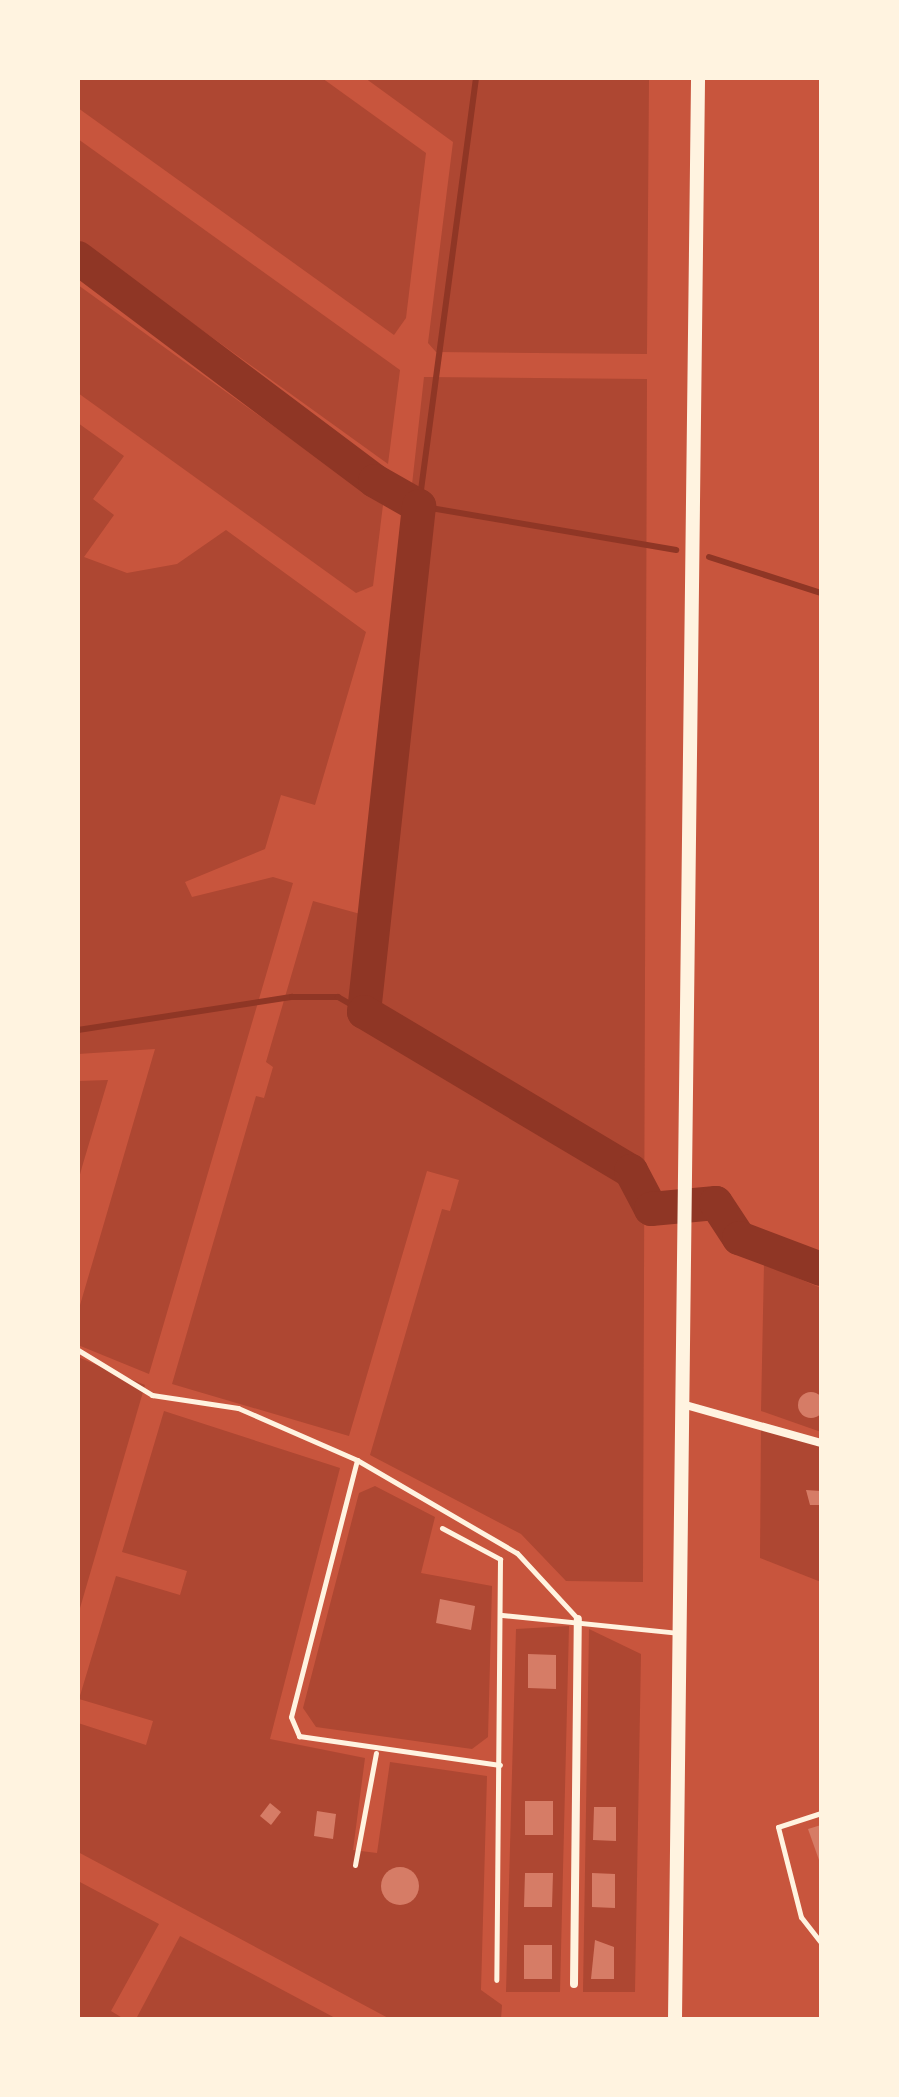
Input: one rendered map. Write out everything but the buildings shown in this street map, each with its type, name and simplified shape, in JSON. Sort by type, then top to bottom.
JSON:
[{"type":"main road","points":[[675,2019],[698,78]]},
{"type":"street","points":[[682,1404],[821,1443]]},
{"type":"street","points":[[574,1984],[578,1619]]},
{"type":"lane","points":[[78,1350],[152,1395],[238,1408],[357,1460],[517,1553],[578,1619]]},
{"type":"lane","points":[[357,1460],[291,1717],[299,1736],[376,1753],[500,1765]]},
{"type":"lane","points":[[442,1528],[500,1559],[502,1615],[496,1980]]},
{"type":"lane","points":[[502,1615],[578,1619],[679,1633]]},
{"type":"lane","points":[[355,1865],[376,1753]]},
{"type":"lane","points":[[821,1813],[778,1827],[801,1917],[821,1943]]},
{"type":"shaded area","points":[[78,78],[322,78],[426,153],[406,318],[394,335],[78,108]]},
{"type":"shaded area","points":[[365,78],[649,78],[647,354],[436,352],[428,343],[453,142]]},
{"type":"shaded area","points":[[78,139],[400,370],[388,464],[78,241]]},
{"type":"shaded area","points":[[78,285],[383,505],[373,586],[356,593],[78,393]]},
{"type":"shaded area","points":[[424,377],[647,379],[643,1582],[566,1581],[521,1534],[370,1455],[442,1209],[450,1211],[459,1180],[427,1171],[349,1436],[172,1384],[256,1096],[264,1098],[273,1067],[266,1062],[313,901],[364,915]]},
{"type":"shaded area","points":[[78,423],[124,456],[93,499],[114,515],[84,557],[127,573],[177,564],[226,530],[366,632],[315,805],[281,795],[265,849],[185,882],[192,897],[273,877],[293,883],[149,1374],[78,1345],[78,1312],[155,1049],[78,1054]]},
{"type":"shaded area","points":[[108,1080],[82,1167],[78,1182],[78,1081]]},
{"type":"shaded area","points":[[764,1264],[821,1288],[821,1432],[761,1411]]},
{"type":"shaded area","points":[[78,1357],[145,1385],[78,1615]]},
{"type":"shaded area","points":[[164,1411],[340,1468],[270,1739],[365,1758],[353,1850],[377,1853],[390,1762],[487,1776],[481,1990],[502,2005],[501,2019],[390,2019],[78,1852],[78,1723],[146,1745],[153,1721],[79,1699],[116,1576],[180,1595],[187,1571],[122,1552]]},
{"type":"shaded area","points":[[761,1425],[821,1447],[821,1582],[760,1558]]},
{"type":"shaded area","points":[[375,1486],[435,1517],[421,1573],[492,1586],[488,1737],[472,1749],[316,1727],[303,1708],[359,1493]]},
{"type":"shaded area","points":[[569,1626],[560,1992],[506,1992],[516,1629]]},
{"type":"shaded area","points":[[589,1629],[641,1654],[635,1992],[583,1992]]},
{"type":"shaded area","points":[[78,1881],[159,1924],[111,2011],[124,2019],[78,2019]]},
{"type":"shaded area","points":[[180,1936],[262,1979],[337,2019],[136,2019]]},
{"type":"waterway","points":[[476,78],[419,506],[676,550]]},
{"type":"waterway","points":[[78,258],[375,481],[419,506],[364,1012],[631,1171],[651,1209],[716,1203],[739,1238],[821,1269]]},
{"type":"waterway","points":[[709,557],[821,593]]},
{"type":"waterway","points":[[78,1030],[292,997],[338,997],[364,1012]]}]
